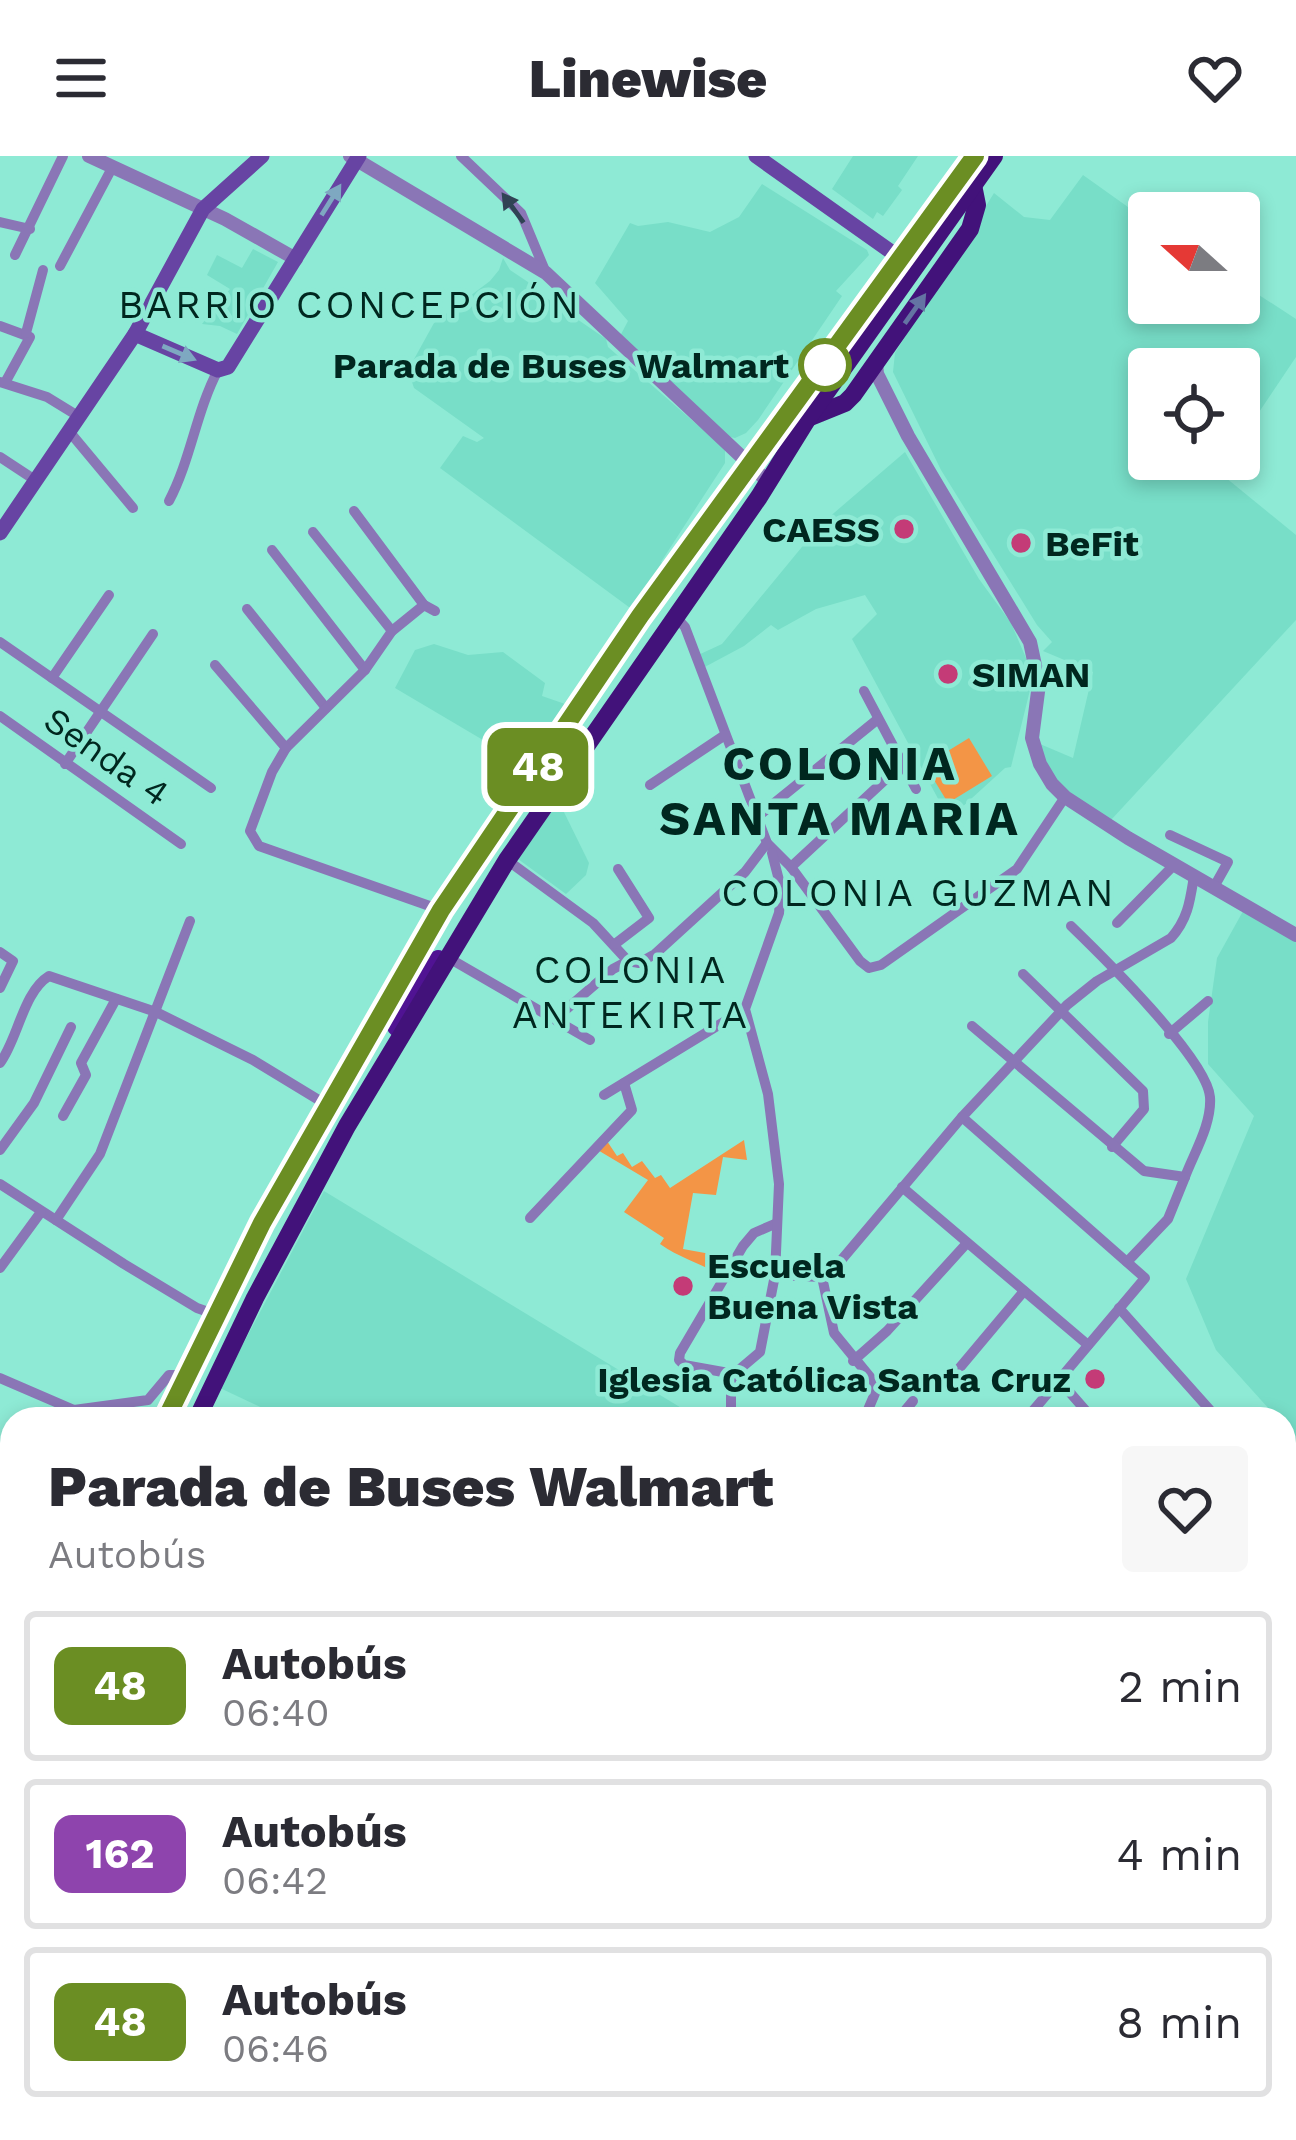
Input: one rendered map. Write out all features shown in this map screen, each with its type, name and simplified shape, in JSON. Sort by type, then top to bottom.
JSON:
[{"type":"highway","points":[[175,1407],[217,1315],[327,1105],[441,910],[640,616],[728,494],[757,471],[900,258],[975,156]]},
{"type":"highway","points":[[200,1407],[330,1156],[507,860],[759,497],[808,418],[994,156]]},
{"type":"highway","points":[[808,418],[845,403],[876,363],[970,229],[977,206],[973,185]]},
{"type":"main road","points":[[0,533],[135,334],[203,209],[262,156]]},
{"type":"main road","points":[[756,156],[775,161],[900,258]]},
{"type":"main road","points":[[135,334],[218,370],[232,364],[355,157]]},
{"type":"main road","points":[[200,1407],[313,1174],[417,992],[757,471],[796,436]]},
{"type":"main road","points":[[176,1407],[253,1252],[403,984],[481,858],[728,494]]},
{"type":"street","points":[[15,256],[63,156]]},
{"type":"street","points":[[88,156],[296,259]]},
{"type":"street","points":[[461,156],[521,213],[546,273]]},
{"type":"street","points":[[355,157],[546,273],[757,471]]},
{"type":"street","points":[[60,266],[112,168]]},
{"type":"street","points":[[0,222],[30,230]]},
{"type":"street","points":[[26,333],[44,270]]},
{"type":"street","points":[[0,326],[30,337],[3,381],[47,397],[133,508]]},
{"type":"street","points":[[876,363],[894,409],[1030,642],[1039,684],[1032,723],[1035,751],[1052,784],[1065,797],[1174,865],[1296,935]]},
{"type":"street","points":[[169,501],[185,470],[205,394],[218,370]]},
{"type":"street","points":[[845,403],[874,397],[894,409]]},
{"type":"street","points":[[0,457],[35,480]]},
{"type":"street","points":[[354,512],[429,608],[392,631],[365,670],[286,748],[250,832],[252,841],[276,853],[441,910]]},
{"type":"street","points":[[313,532],[392,631]]},
{"type":"street","points":[[272,550],[365,670]]},
{"type":"street","points":[[52,678],[109,595]]},
{"type":"street","points":[[247,609],[326,708]]},
{"type":"street","points":[[675,616],[685,627],[781,888],[779,914],[745,1010],[768,1094],[779,1184],[775,1275],[760,1352],[734,1374],[731,1407]]},
{"type":"street","points":[[65,764],[153,634]]},
{"type":"street","points":[[0,642],[211,788]]},
{"type":"street","points":[[215,664],[286,748]]},
{"type":"street","points":[[864,691],[916,789]]},
{"type":"street","name":"Senda 4","points":[[0,716],[181,844]]},
{"type":"street","points":[[758,817],[878,719]]},
{"type":"street","points":[[650,785],[725,735]]},
{"type":"street","points":[[791,866],[901,765]]},
{"type":"street","points":[[769,846],[791,866],[869,968],[881,965],[1017,869],[1065,797]]},
{"type":"street","points":[[1170,835],[1228,862],[1214,887]]},
{"type":"street","points":[[555,1018],[614,969],[655,954],[769,846]]},
{"type":"street","points":[[507,860],[567,902],[628,961]]},
{"type":"street","points":[[1117,923],[1174,865]]},
{"type":"street","points":[[615,944],[650,918],[618,869]]},
{"type":"street","points":[[775,1275],[822,1276],[838,1264],[962,1117],[1059,1013],[1116,970],[1171,938],[1187,916],[1194,876]]},
{"type":"street","points":[[56,1220],[100,1154],[190,921]]},
{"type":"street","points":[[1071,926],[1116,970],[1204,1076],[1210,1097],[1206,1121],[1168,1219],[1127,1262]]},
{"type":"street","points":[[0,952],[13,962],[0,988]]},
{"type":"street","points":[[447,957],[590,1040]]},
{"type":"street","points":[[1023,974],[1146,1096],[1144,1109],[1112,1147]]},
{"type":"street","points":[[0,1063],[44,977],[156,1012],[253,1060],[327,1105]]},
{"type":"street","points":[[63,1116],[86,1078],[83,1057],[116,999]]},
{"type":"street","points":[[1169,1034],[1208,1001]]},
{"type":"street","points":[[604,1096],[745,1010]]},
{"type":"street","points":[[972,1026],[1144,1171],[1185,1177]]},
{"type":"street","points":[[0,1150],[34,1103],[71,1027]]},
{"type":"street","points":[[530,1218],[632,1110],[624,1083]]},
{"type":"street","points":[[962,1117],[1145,1278],[1036,1407]]},
{"type":"street","points":[[0,1184],[124,1264],[217,1315]]},
{"type":"street","points":[[902,1186],[1088,1346]]},
{"type":"street","points":[[0,1268],[41,1211]]},
{"type":"street","points":[[734,1374],[684,1365],[680,1353],[742,1246],[754,1233],[777,1222]]},
{"type":"street","points":[[853,1360],[887,1331],[967,1243]]},
{"type":"street","points":[[822,1276],[834,1333],[876,1391],[872,1407]]},
{"type":"street","points":[[957,1371],[1024,1292]]},
{"type":"street","points":[[1119,1308],[1207,1407]]},
{"type":"street","points":[[96,1407],[148,1400],[169,1375],[188,1375]]},
{"type":"street","points":[[0,1378],[63,1407]]},
{"type":"street","points":[[1059,1379],[1083,1407]]},
{"type":"street","points":[[908,1407],[913,1401]]},
{"type":"shaded area","points":[[853,156],[918,156],[883,216],[877,212],[873,219],[832,189]]},
{"type":"shaded area","points":[[1083,175],[1128,207],[1128,324],[1260,324],[1260,296],[1296,319],[1296,357],[1260,411],[1260,348],[1128,348],[1128,480],[1229,480],[1296,535],[1296,620],[1111,820],[1067,793],[1047,767],[1040,744],[1073,758],[1093,672],[1043,651],[1052,642],[941,470],[893,372],[895,353],[994,193],[1024,217],[1050,220]]},
{"type":"shaded area","points":[[762,184],[869,255],[836,291],[842,296],[758,420],[735,438],[725,436],[619,338],[628,321],[595,283],[630,223],[668,222],[710,232],[739,217]]},
{"type":"shaded area","points":[[253,249],[278,262],[237,334],[202,324],[230,289],[207,275],[217,255],[242,268]]},
{"type":"shaded area","points":[[503,258],[510,270],[606,339],[608,347],[725,449],[725,463],[661,562],[669,568],[637,613],[440,468],[463,436],[477,442],[484,438],[414,388],[408,370],[434,323],[490,281]]},
{"type":"shaded area","points":[[905,452],[979,579],[1011,623],[1029,665],[1030,690],[1011,767],[949,819],[852,639],[877,614],[865,595],[816,609],[778,630],[771,625],[701,669],[696,656],[722,644],[820,525]]},
{"type":"shaded area","points":[[434,644],[468,655],[503,652],[545,683],[542,696],[568,705],[527,766],[395,688],[415,650]]},
{"type":"shaded area","points":[[969,738],[992,776],[948,803],[925,765]]},
{"type":"shaded area","points":[[557,798],[589,863],[586,875],[566,894],[518,859]]},
{"type":"shaded area","points":[[1247,904],[1296,935],[1296,1407],[1267,1407],[1216,1350],[1186,1279],[1254,1116],[1208,1064],[1217,958]]},
{"type":"shaded area","points":[[744,1140],[747,1160],[723,1157],[716,1195],[693,1193],[683,1249],[727,1257],[717,1273],[660,1244],[664,1238],[624,1212],[648,1180],[596,1149],[607,1141],[617,1156],[623,1153],[632,1167],[642,1161],[670,1188]]},
{"type":"shaded area","points":[[324,1191],[680,1407],[260,1407],[220,1388]]},
{"type":"bus line","name":"48","points":[[172,1407],[262,1223],[441,910],[640,616],[975,156]]},
{"type":"place","name":"Parada de Buses Walmart","points":[[825,365]]},
{"type":"place","name":"CAESS","points":[[904,529]]},
{"type":"place","name":"BeFit","points":[[1021,543]]},
{"type":"place","name":"SIMAN","points":[[948,674]]},
{"type":"place","name":"Escuela Buena Vista","points":[[683,1286]]},
{"type":"place","name":"Iglesia Católica Santa Cruz","points":[[1095,1379]]},
{"type":"district","name":"BARRIO CONCEPCIÓN","points":[[350,304]]},
{"type":"district","name":"COLONIA SANTA MARIA","points":[[840,790]]},
{"type":"district","name":"COLONIA GUZMAN","points":[[919,892]]},
{"type":"district","name":"COLONIA ANTEKIRTA","points":[[631,992]]}]
